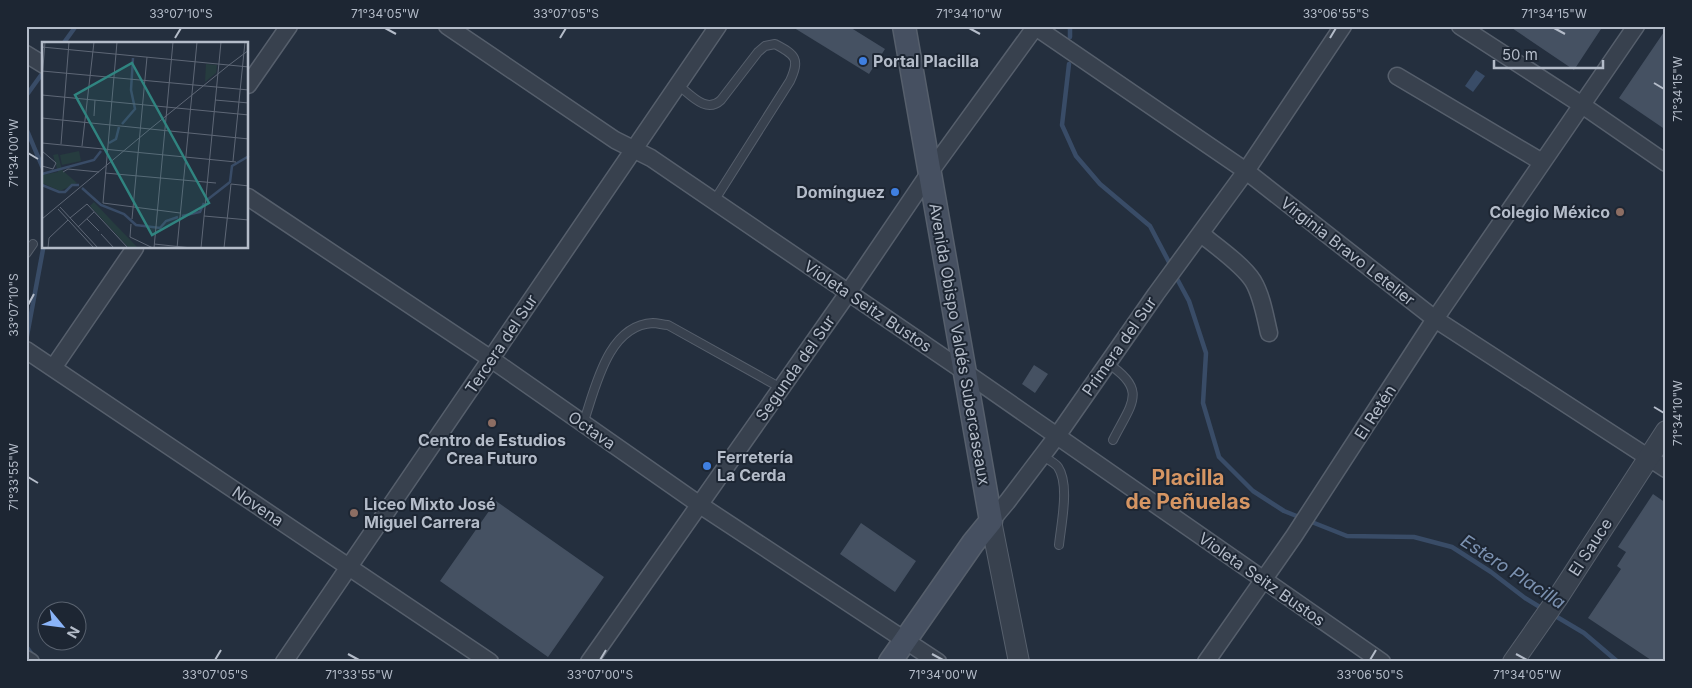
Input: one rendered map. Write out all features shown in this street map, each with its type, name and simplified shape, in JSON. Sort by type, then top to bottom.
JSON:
[{"type":"main road","name":"Avenida Obispo Valdés Subercaseaux","points":[[904,26],[992,521]]},
{"type":"main road","name":"Primera del Sur","points":[[890,662],[973,543],[992,521]]},
{"type":"street","points":[[249,84],[289,26]]},
{"type":"street","name":"Violeta Seitz Bustos","points":[[448,26],[615,140],[651,158],[965,372],[1382,662]]},
{"type":"street","name":"Tercera del Sur","points":[[284,662],[718,26]]},
{"type":"street","name":"Primera del Sur","points":[[992,521],[1042,456],[1156,294],[1246,171],[1343,26]]},
{"type":"street","points":[[1460,26],[1582,104],[1666,163]]},
{"type":"street","name":"El Retén","points":[[1206,662],[1294,536],[1435,320],[1636,26]]},
{"type":"street","name":"Segunda del Sur","points":[[589,662],[848,293],[930,172],[1035,27]]},
{"type":"street","name":"Virginia Bravo Letelier","points":[[1035,27],[1246,171],[1435,320],[1666,469]]},
{"type":"street","points":[[1397,76],[1542,162]]},
{"type":"street","name":"Octava","points":[[249,198],[491,359],[700,505],[938,662]]},
{"type":"street","points":[[1201,234],[1247,273],[1254,282],[1269,333]]},
{"type":"street","points":[[53,368],[134,249]]},
{"type":"street","name":"Novena","points":[[32,353],[490,662]]},
{"type":"street","name":"El Sauce","points":[[1513,662],[1557,599],[1666,431]]},
{"type":"street","name":"Avenida Obispo Valdés Subercaseaux","points":[[992,521],[1019,662]]},
{"type":"street","points":[[26,659],[31,662]]},
{"type":"lane","points":[[678,84],[709,106],[721,100],[758,52],[766,46],[775,44],[783,48],[793,55],[796,62],[796,68],[790,82],[714,201]]},
{"type":"lane","points":[[26,254],[33,244]]},
{"type":"lane","points":[[583,424],[605,359],[616,344],[629,332],[644,324],[668,325],[781,388]]},
{"type":"lane","points":[[1107,363],[1117,369],[1131,384],[1133,392],[1133,400],[1113,440]]},
{"type":"lane","points":[[1042,456],[1056,465],[1062,475],[1064,492],[1059,546]]},
{"type":"water","points":[[1476,70],[1485,76],[1473,92],[1465,86]]},
{"type":"building","name":"Portal Placilla","points":[[791,26],[848,26],[885,49],[869,74]]},
{"type":"building","points":[[1509,26],[1603,26],[1574,70]]},
{"type":"building","points":[[1666,29],[1666,130],[1619,98]]},
{"type":"building","points":[[1034,365],[1048,374],[1035,393],[1022,384]]},
{"type":"building","points":[[1653,494],[1666,503],[1666,662],[1654,662],[1588,618],[1621,569],[1617,566],[1626,552],[1618,547]]},
{"type":"building","points":[[496,501],[604,577],[548,657],[440,581]]},
{"type":"building","points":[[861,523],[916,561],[895,592],[840,554]]},
{"type":"waterway","points":[[64,42],[76,26]]},
{"type":"waterway","name":"Estero Placilla","points":[[1070,26],[1070,37]]},
{"type":"waterway","name":"Estero Placilla","points":[[1069,64],[1062,125],[1076,156],[1100,184],[1150,226],[1171,266]]},
{"type":"waterway","points":[[26,96],[42,74]]},
{"type":"waterway","points":[[26,128],[42,166]]},
{"type":"waterway","points":[[26,341],[43,249]]},
{"type":"waterway","name":"Estero Placilla","points":[[1175,275],[1189,301],[1206,353],[1203,403],[1219,457],[1253,491],[1284,511],[1347,536],[1414,537],[1452,547],[1543,609]]},
{"type":"waterway","name":"Estero Placilla","points":[[1552,614],[1584,633],[1618,662]]},
{"type":"waterway","points":[[26,646],[34,657]]},
{"type":"place","name":"Portal Placilla","points":[[863,61]]},
{"type":"place","name":"Domínguez","points":[[895,192]]},
{"type":"place","name":"Colegio México","points":[[1620,212]]},
{"type":"place","name":"Centro de Estudios Crea Futuro","points":[[492,423]]},
{"type":"place","name":"Ferretería La Cerda","points":[[707,466]]},
{"type":"place","name":"Liceo Mixto José Miguel Carrera","points":[[354,513]]},
{"type":"district","name":"Placilla de Peñuelas","points":[[1188,490]]}]
